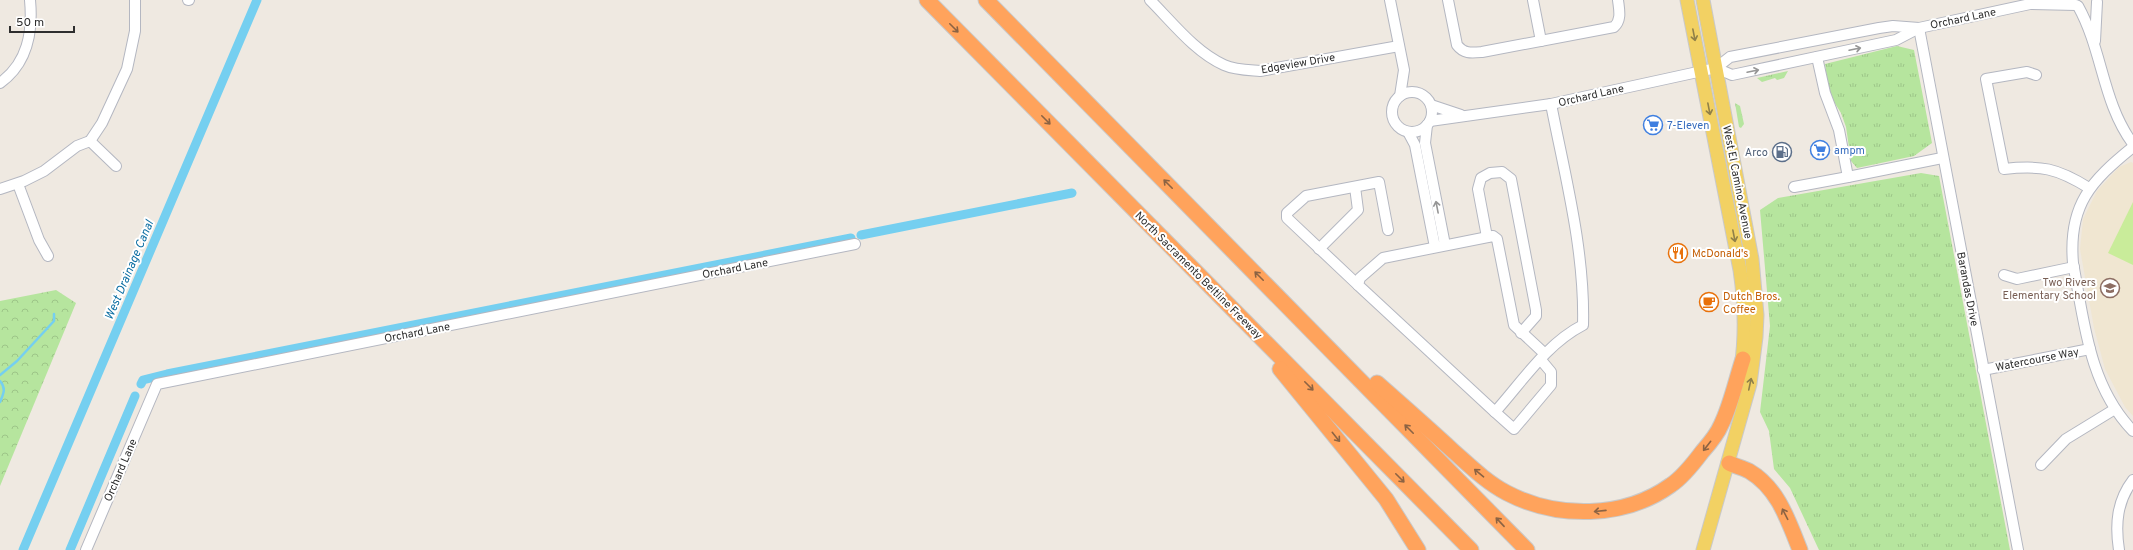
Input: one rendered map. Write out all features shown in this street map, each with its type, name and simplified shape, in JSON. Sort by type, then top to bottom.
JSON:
[{"type":"highway","name":"North Sacramento Beltline Freeway","points":[[927,0],[1471,550]]},
{"type":"highway","points":[[986,0],[1527,550]]},
{"type":"highway","points":[[1276,294],[1490,482],[1524,501],[1557,510],[1577,512],[1610,510],[1646,499],[1672,485],[1696,461],[1721,426],[1743,359]]},
{"type":"highway","points":[[1222,298],[1386,499],[1418,550]]},
{"type":"highway","points":[[1725,462],[1748,471],[1770,489],[1788,517],[1800,550]]},
{"type":"main road","name":"West El Camino Avenue","points":[[1687,0],[1740,270],[1745,304],[1743,359],[1736,404],[1725,462],[1703,550]]},
{"type":"main road","name":"West El Camino Avenue","points":[[1694,550],[1725,462],[1750,384],[1756,337],[1756,290],[1752,259],[1703,0]]},
{"type":"street","points":[[0,83],[19,62],[26,48],[31,29],[30,0]]},
{"type":"street","points":[[0,189],[18,184],[44,171],[78,146],[90,141],[102,123],[127,69],[134,31],[135,0]]},
{"type":"street","name":"Edgeview Drive","points":[[1150,0],[1188,39],[1211,58],[1237,69],[1260,71],[1399,46]]},
{"type":"street","points":[[1390,0],[1404,70],[1418,93]]},
{"type":"street","points":[[1448,0],[1457,45],[1461,50],[1469,53],[1482,52],[1614,27],[1618,24],[1620,16],[1618,0]]},
{"type":"street","points":[[1533,0],[1541,41]]},
{"type":"street","name":"Orchard Lane","points":[[1716,68],[1732,75],[1896,40],[1919,28],[2030,4],[2040,0]]},
{"type":"street","points":[[2095,45],[2097,1]]},
{"type":"street","name":"Orchard Lane","points":[[2030,4],[2075,4],[2090,7],[2097,1]]},
{"type":"street","points":[[2075,4],[2095,45],[2112,109],[2133,145],[2107,168],[2089,188],[2078,211],[2073,231],[2072,248],[2074,267],[2090,349],[2102,385],[2115,409],[2133,431]]},
{"type":"street","name":"Orchard Lane","points":[[1428,123],[1465,116],[1499,113],[1551,104],[1716,68],[1730,57],[1893,26],[1919,28]]},
{"type":"street","name":"Barandas Drive","points":[[1919,28],[1942,158],[2018,550]]},
{"type":"street","points":[[1817,57],[1825,93],[1839,130],[1848,176]]},
{"type":"street","points":[[1400,96],[1404,70]]},
{"type":"street","points":[[2036,74],[2027,72],[1986,79],[2004,169],[2044,167],[2070,176],[2089,188]]},
{"type":"street","points":[[1405,93],[1418,93],[1424,96],[1431,105],[1425,143],[1440,246],[1415,145],[1408,132],[1397,125],[1392,113],[1395,101],[1405,93]]},
{"type":"street","points":[[1495,412],[1543,357],[1564,336],[1583,325],[1584,294],[1572,216],[1551,104]]},
{"type":"street","name":"Orchard Lane","points":[[1431,105],[1465,116]]},
{"type":"street","points":[[1408,132],[1415,132],[1428,123]]},
{"type":"street","points":[[90,141],[116,166]]},
{"type":"street","points":[[1794,187],[1942,158]]},
{"type":"street","points":[[1488,237],[1478,189],[1481,178],[1490,173],[1502,172],[1511,179],[1536,310],[1536,316],[1521,333]]},
{"type":"street","points":[[1358,285],[1360,278],[1382,258],[1493,236],[1497,239],[1514,325],[1543,357],[1551,372],[1551,385],[1514,429],[1495,412],[1319,249],[1287,218],[1287,213],[1306,196],[1379,182],[1388,230]]},
{"type":"street","points":[[18,184],[40,240],[48,256]]},
{"type":"street","points":[[1319,249],[1358,210],[1355,187]]},
{"type":"street","name":"Orchard Lane","points":[[86,550],[156,384],[855,244]]},
{"type":"street","points":[[2004,275],[2017,279],[2074,267]]},
{"type":"street","name":"Watercourse Way","points":[[1984,370],[2090,349]]},
{"type":"street","points":[[2041,465],[2066,439],[2115,409]]},
{"type":"street","points":[[2120,550],[2117,532],[2119,510],[2123,496],[2133,480]]},
{"type":"shaded area","name":"Two Rivers Elementary School","points":[[2131,162],[2133,163],[2133,416],[2125,407],[2105,369],[2094,328],[2080,249],[2083,219],[2097,191],[2119,167]]},
{"type":"green space","points":[[1897,46],[1914,50],[1932,143],[1914,156],[1857,168],[1851,161],[1846,127],[1841,113],[1829,94],[1825,64]]},
{"type":"green space","points":[[1788,71],[1784,78],[1777,80],[1775,78],[1762,82],[1757,78]]},
{"type":"green space","points":[[1735,103],[1740,106],[1744,124],[1741,128],[1739,127]]},
{"type":"green space","points":[[1921,173],[1939,176],[2010,550],[1819,550],[1790,488],[1774,469],[1769,431],[1760,412],[1770,326],[1760,210],[1778,198]]},
{"type":"green space","points":[[2133,202],[2133,265],[2108,253]]},
{"type":"green space","points":[[56,290],[76,303],[0,486],[0,301]]},
{"type":"waterway","name":"West Drainage Canal","points":[[23,550],[257,0]]},
{"type":"waterway","points":[[861,235],[1072,193]]},
{"type":"waterway","points":[[141,384],[143,380],[167,374],[851,238]]},
{"type":"waterway","points":[[0,375],[17,361],[54,321],[54,314]]},
{"type":"waterway","points":[[0,381],[4,391],[0,402]]},
{"type":"waterway","points":[[70,550],[135,396]]},
{"type":"place","name":"7-Eleven","points":[[1653,125]]},
{"type":"place","name":"ampm","points":[[1820,150]]},
{"type":"place","name":"Arco","points":[[1782,152]]},
{"type":"place","name":"McDonald's","points":[[1678,253]]},
{"type":"place","name":"Two Rivers Elementary School","points":[[2110,288]]},
{"type":"place","name":"Dutch Bros. Coffee","points":[[1709,302]]}]
